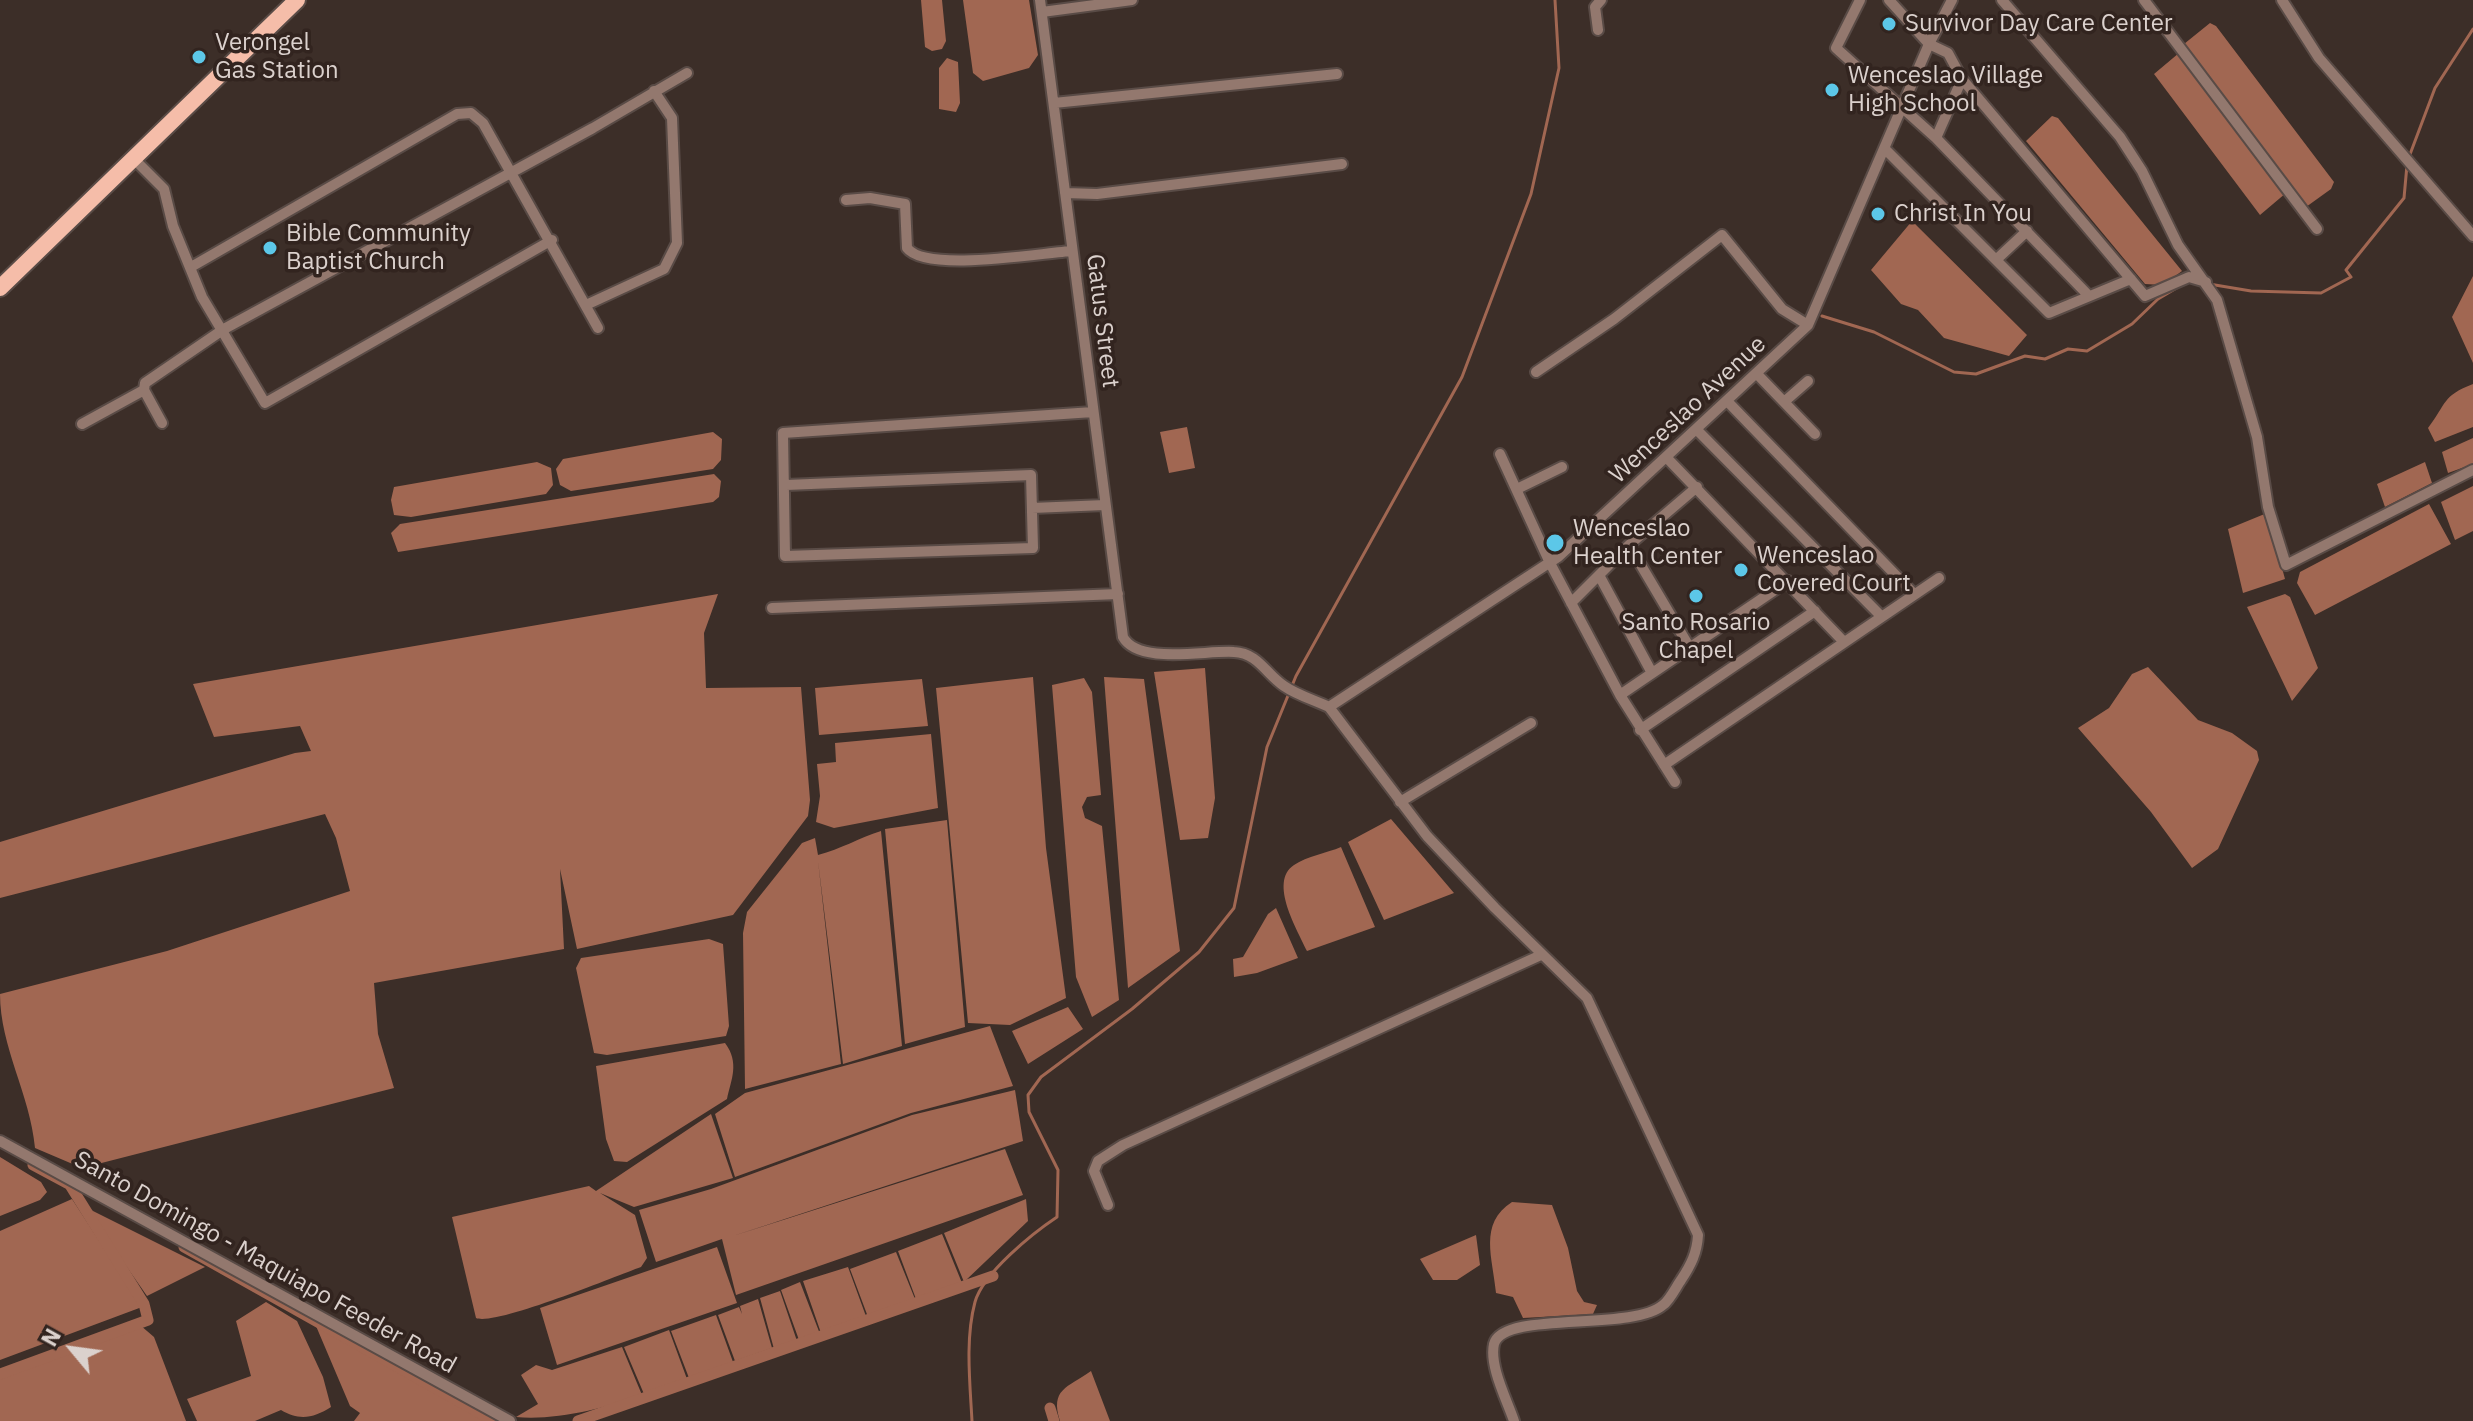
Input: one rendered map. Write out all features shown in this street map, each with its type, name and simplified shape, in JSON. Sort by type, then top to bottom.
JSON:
[{"type":"main road","points":[[0,288],[297,0]]},
{"type":"street","name":"Gatus Street","points":[[1040,0],[1123,637],[1128,646],[1149,653],[1237,652],[1253,656],[1283,685],[1329,707]]},
{"type":"street","points":[[1042,12],[1132,0]]},
{"type":"street","points":[[1598,30],[1595,7],[1601,0]]},
{"type":"street","points":[[1860,0],[1836,48],[1936,138],[2089,296]]},
{"type":"street","points":[[1889,0],[1929,44],[1948,53],[1962,79],[2145,296],[2189,277],[2206,282]]},
{"type":"street","points":[[2002,0],[2120,137],[2142,171],[2178,245],[2217,300],[2257,437],[2268,507],[2286,565],[2473,470]]},
{"type":"street","points":[[2144,0],[2317,229]]},
{"type":"street","points":[[2282,0],[2319,58],[2473,236]]},
{"type":"street","name":"Wenceslao Avenue","points":[[1329,707],[1550,563],[1808,325],[1949,1]]},
{"type":"street","points":[[162,423],[144,390],[145,383],[224,329],[593,128],[687,73]]},
{"type":"street","points":[[1054,103],[1337,74]]},
{"type":"street","points":[[1936,138],[1962,79]]},
{"type":"street","points":[[586,305],[664,269],[677,243],[672,118],[654,91]]},
{"type":"street","points":[[191,267],[457,114],[471,113],[483,123],[511,170],[598,328]]},
{"type":"street","points":[[1885,149],[2049,313],[2131,279]]},
{"type":"street","points":[[132,157],[164,189],[173,226],[202,297],[224,329],[265,403],[552,240]]},
{"type":"street","points":[[1065,193],[1097,194],[1342,164]]},
{"type":"street","points":[[846,200],[870,198],[905,204],[907,248],[923,258],[970,260],[1072,251]]},
{"type":"street","points":[[1997,259],[2027,231]]},
{"type":"street","points":[[1536,372],[1614,319],[1722,235],[1782,309],[1808,325]]},
{"type":"street","points":[[1757,374],[1815,434]]},
{"type":"street","points":[[1784,402],[1808,381]]},
{"type":"street","points":[[82,424],[144,390]]},
{"type":"street","points":[[1728,402],[1913,593]]},
{"type":"street","points":[[786,485],[1031,475],[1033,548],[785,556],[783,433],[1093,412]]},
{"type":"street","points":[[1697,430],[1880,615]]},
{"type":"street","points":[[1500,454],[1519,488],[1550,563],[1620,695],[1675,782]]},
{"type":"street","points":[[1667,458],[1844,642]]},
{"type":"street","points":[[1519,488],[1562,467]]},
{"type":"street","points":[[1571,603],[1629,545],[1697,487]]},
{"type":"street","points":[[1032,508],[1105,505]]},
{"type":"street","points":[[1629,545],[1690,648]]},
{"type":"street","points":[[1600,577],[1652,673]]},
{"type":"street","points":[[1664,765],[1880,615],[1939,578]]},
{"type":"street","points":[[1620,695],[1788,581]]},
{"type":"street","points":[[772,608],[1118,594]]},
{"type":"street","points":[[1640,730],[1815,611]]},
{"type":"street","points":[[1329,707],[1427,836],[1541,955],[1587,998],[1698,1235],[1697,1252],[1663,1306],[1642,1315],[1593,1323],[1519,1325],[1502,1331],[1494,1342],[1494,1360],[1514,1421]]},
{"type":"street","points":[[1400,802],[1531,723]]},
{"type":"street","points":[[1108,1205],[1094,1171],[1098,1161],[1123,1145],[1541,955]]},
{"type":"street","name":"Santo Domingo - Maquiapo Feeder Road","points":[[0,1141],[510,1421]]},
{"type":"shaded area","points":[[921,0],[942,0],[946,41],[942,49],[932,51],[925,47]]},
{"type":"shaded area","points":[[963,0],[1029,0],[1038,55],[1029,68],[983,81],[973,73]]},
{"type":"shaded area","points":[[2210,23],[2216,26],[2334,182],[2331,189],[2306,207],[2183,49],[2184,44]]},
{"type":"shaded area","points":[[2179,53],[2286,193],[2260,215],[2154,74]]},
{"type":"shaded area","points":[[947,58],[958,62],[960,103],[956,112],[939,109],[939,68]]},
{"type":"shaded area","points":[[2052,116],[2058,118],[2182,271],[2163,285],[2145,284],[2026,141]]},
{"type":"shaded area","points":[[1912,221],[2027,335],[2009,356],[1944,338],[1918,310],[1901,304],[1871,270]]},
{"type":"shaded area","points":[[2473,276],[2473,363],[2452,317]]},
{"type":"shaded area","points":[[2473,384],[2473,427],[2435,442],[2428,428],[2450,397]]},
{"type":"shaded area","points":[[1187,427],[1195,468],[1169,473],[1160,432]]},
{"type":"shaded area","points":[[713,432],[722,439],[721,460],[713,469],[571,491],[560,485],[556,469],[563,459]]},
{"type":"shaded area","points":[[2473,438],[2473,464],[2448,473],[2442,452]]},
{"type":"shaded area","points":[[537,462],[551,468],[553,485],[546,494],[411,517],[394,515],[391,500],[394,487]]},
{"type":"shaded area","points":[[2425,462],[2432,483],[2385,507],[2377,484]]},
{"type":"shaded area","points":[[714,474],[721,481],[719,497],[713,502],[398,552],[391,533],[400,524]]},
{"type":"shaded area","points":[[2473,486],[2473,531],[2455,540],[2441,502]]},
{"type":"shaded area","points":[[2429,504],[2451,544],[2315,615],[2297,583],[2300,572]]},
{"type":"shaded area","points":[[2267,513],[2285,579],[2243,593],[2228,529]]},
{"type":"shaded area","points":[[718,594],[704,633],[706,688],[801,687],[810,800],[808,816],[733,915],[577,949],[560,869],[564,949],[374,983],[378,1034],[394,1088],[82,1168],[35,1148],[5,1033],[0,994],[167,951],[350,891],[336,838],[325,814],[0,898],[0,842],[295,753],[311,751],[300,726],[214,737],[193,684]]},
{"type":"shaded area","points":[[2285,594],[2290,597],[2318,668],[2292,701],[2247,607]]},
{"type":"shaded area","points":[[2148,667],[2198,720],[2232,733],[2257,751],[2259,760],[2218,849],[2192,868],[2151,812],[2078,728],[2109,708],[2132,674]]},
{"type":"shaded area","points":[[1205,668],[1215,798],[1208,838],[1180,840],[1154,672]]},
{"type":"shaded area","points":[[1033,677],[1046,848],[1066,998],[1010,1025],[968,1023],[936,688]]},
{"type":"shaded area","points":[[1104,677],[1144,679],[1180,951],[1128,988]]},
{"type":"shaded area","points":[[1084,678],[1092,692],[1101,795],[1087,797],[1082,807],[1085,818],[1102,826],[1119,1000],[1092,1017],[1076,977],[1052,685]]},
{"type":"shaded area","points":[[922,679],[928,726],[819,735],[815,688]]},
{"type":"shaded area","points":[[931,734],[938,808],[834,828],[816,822],[820,796],[817,764],[836,762],[835,743]]},
{"type":"shaded area","points":[[1391,819],[1454,893],[1384,920],[1348,842]]},
{"type":"shaded area","points":[[947,820],[965,1027],[905,1044],[885,829]]},
{"type":"shaded area","points":[[881,831],[902,1046],[843,1064],[818,861],[841,1064],[745,1089],[743,933],[747,912],[802,843],[815,838],[818,855]]},
{"type":"shaded area","points":[[1341,847],[1375,927],[1307,951],[1287,907],[1284,883],[1287,873],[1299,862]]},
{"type":"shaded area","points":[[1276,908],[1298,958],[1257,973],[1234,977],[1233,959],[1243,957],[1268,914]]},
{"type":"shaded area","points":[[709,939],[723,944],[729,1026],[726,1036],[607,1055],[594,1053],[576,968],[581,958]]},
{"type":"shaded area","points":[[1068,1007],[1083,1029],[1028,1064],[1012,1031]]},
{"type":"shaded area","points":[[990,1026],[1013,1086],[911,1113],[735,1177],[715,1114],[745,1093]]},
{"type":"shaded area","points":[[725,1043],[733,1064],[727,1099],[627,1162],[614,1161],[606,1139],[596,1066]]},
{"type":"shaded area","points":[[1015,1090],[1023,1141],[733,1236],[1005,1149],[1023,1195],[736,1295],[722,1239],[656,1262],[639,1210],[711,1189],[912,1115]]},
{"type":"shaded area","points":[[711,1114],[733,1178],[634,1207],[600,1193],[635,1215],[647,1258],[641,1267],[530,1308],[488,1319],[476,1318],[452,1217],[589,1186],[596,1191]]},
{"type":"shaded area","points":[[0,1157],[41,1182],[47,1192],[40,1200],[0,1216]]},
{"type":"shaded area","points":[[72,1199],[142,1307],[0,1360],[0,1231]]},
{"type":"shaded area","points":[[1026,1199],[1028,1221],[964,1282],[944,1233]]},
{"type":"shaded area","points":[[1512,1202],[1552,1205],[1568,1248],[1577,1291],[1584,1302],[1597,1305],[1593,1314],[1523,1318],[1513,1297],[1496,1293],[1491,1231],[1501,1211]]},
{"type":"shaded area","points":[[85,1207],[205,1267],[147,1296]]},
{"type":"shaded area","points":[[942,1234],[962,1283],[916,1299],[898,1251]]},
{"type":"shaded area","points":[[1476,1235],[1480,1265],[1457,1280],[1433,1280],[1420,1259]]},
{"type":"shaded area","points":[[717,1247],[737,1303],[557,1365],[540,1308]]},
{"type":"shaded area","points":[[896,1252],[915,1299],[868,1317],[850,1269]]},
{"type":"shaded area","points":[[848,1267],[867,1319],[821,1333],[803,1281]]},
{"type":"shaded area","points":[[800,1282],[820,1334],[799,1340],[781,1290]]},
{"type":"shaded area","points":[[780,1291],[797,1341],[774,1349],[760,1298]]},
{"type":"shaded area","points":[[758,1299],[772,1348],[735,1361],[718,1315],[739,1307],[742,1314],[740,1306]]},
{"type":"shaded area","points":[[266,1302],[297,1321],[323,1377],[331,1407],[306,1417],[281,1410],[255,1421],[197,1421],[187,1399],[251,1376],[236,1321]]},
{"type":"shaded area","points":[[716,1315],[733,1362],[689,1378],[671,1331]]},
{"type":"shaded area","points":[[140,1325],[154,1337],[186,1421],[0,1421],[0,1378]]},
{"type":"shaded area","points":[[316,1326],[485,1421],[354,1421],[360,1413],[350,1406]]},
{"type":"shaded area","points":[[669,1330],[687,1379],[644,1394],[624,1347]]},
{"type":"shaded area","points":[[622,1347],[642,1395],[580,1412],[547,1417],[516,1417],[538,1404],[521,1375],[536,1365],[552,1370]]},
{"type":"shaded area","points":[[1091,1371],[1110,1421],[1060,1421],[1057,1410],[1059,1396]]},
{"type":"waterway","points":[[972,1421],[969,1346],[975,1302],[998,1267],[1057,1217],[1058,1170],[1029,1112],[1028,1095],[1041,1077],[1132,1009],[1199,952],[1234,908],[1267,747],[1296,676],[1462,377],[1531,194],[1559,68],[1555,0]]},
{"type":"waterway","points":[[2409,157],[2435,88],[2473,29]]},
{"type":"waterway","points":[[2209,284],[2251,291],[2321,293],[2351,277],[2346,270],[2404,198],[2407,165]]},
{"type":"waterway","points":[[1822,316],[1874,332],[1954,372],[1976,374],[2025,356],[2045,359],[2068,349],[2087,351],[2132,324],[2158,299],[2180,286]]},
{"type":"waterway","points":[[33,1165],[74,1187]]},
{"type":"waterway","points":[[0,1374],[148,1320],[144,1304],[70,1185]]},
{"type":"waterway","points":[[184,1247],[494,1421]]},
{"type":"waterway","points":[[578,1421],[993,1276]]},
{"type":"waterway","points":[[1050,1408],[1054,1421]]},
{"type":"place","name":"Survivor Day Care Center","points":[[1889,24]]},
{"type":"place","name":"Verongel Gas Station","points":[[199,57]]},
{"type":"place","name":"Wenceslao Village High School","points":[[1832,90]]},
{"type":"place","name":"Christ In You","points":[[1878,214]]},
{"type":"place","name":"Bible Community Baptist Church","points":[[270,248]]},
{"type":"place","name":"Wenceslao Health Center","points":[[1555,543]]},
{"type":"place","name":"Wenceslao Covered Court","points":[[1741,570]]},
{"type":"place","name":"Santo Rosario Chapel","points":[[1696,596]]}]
